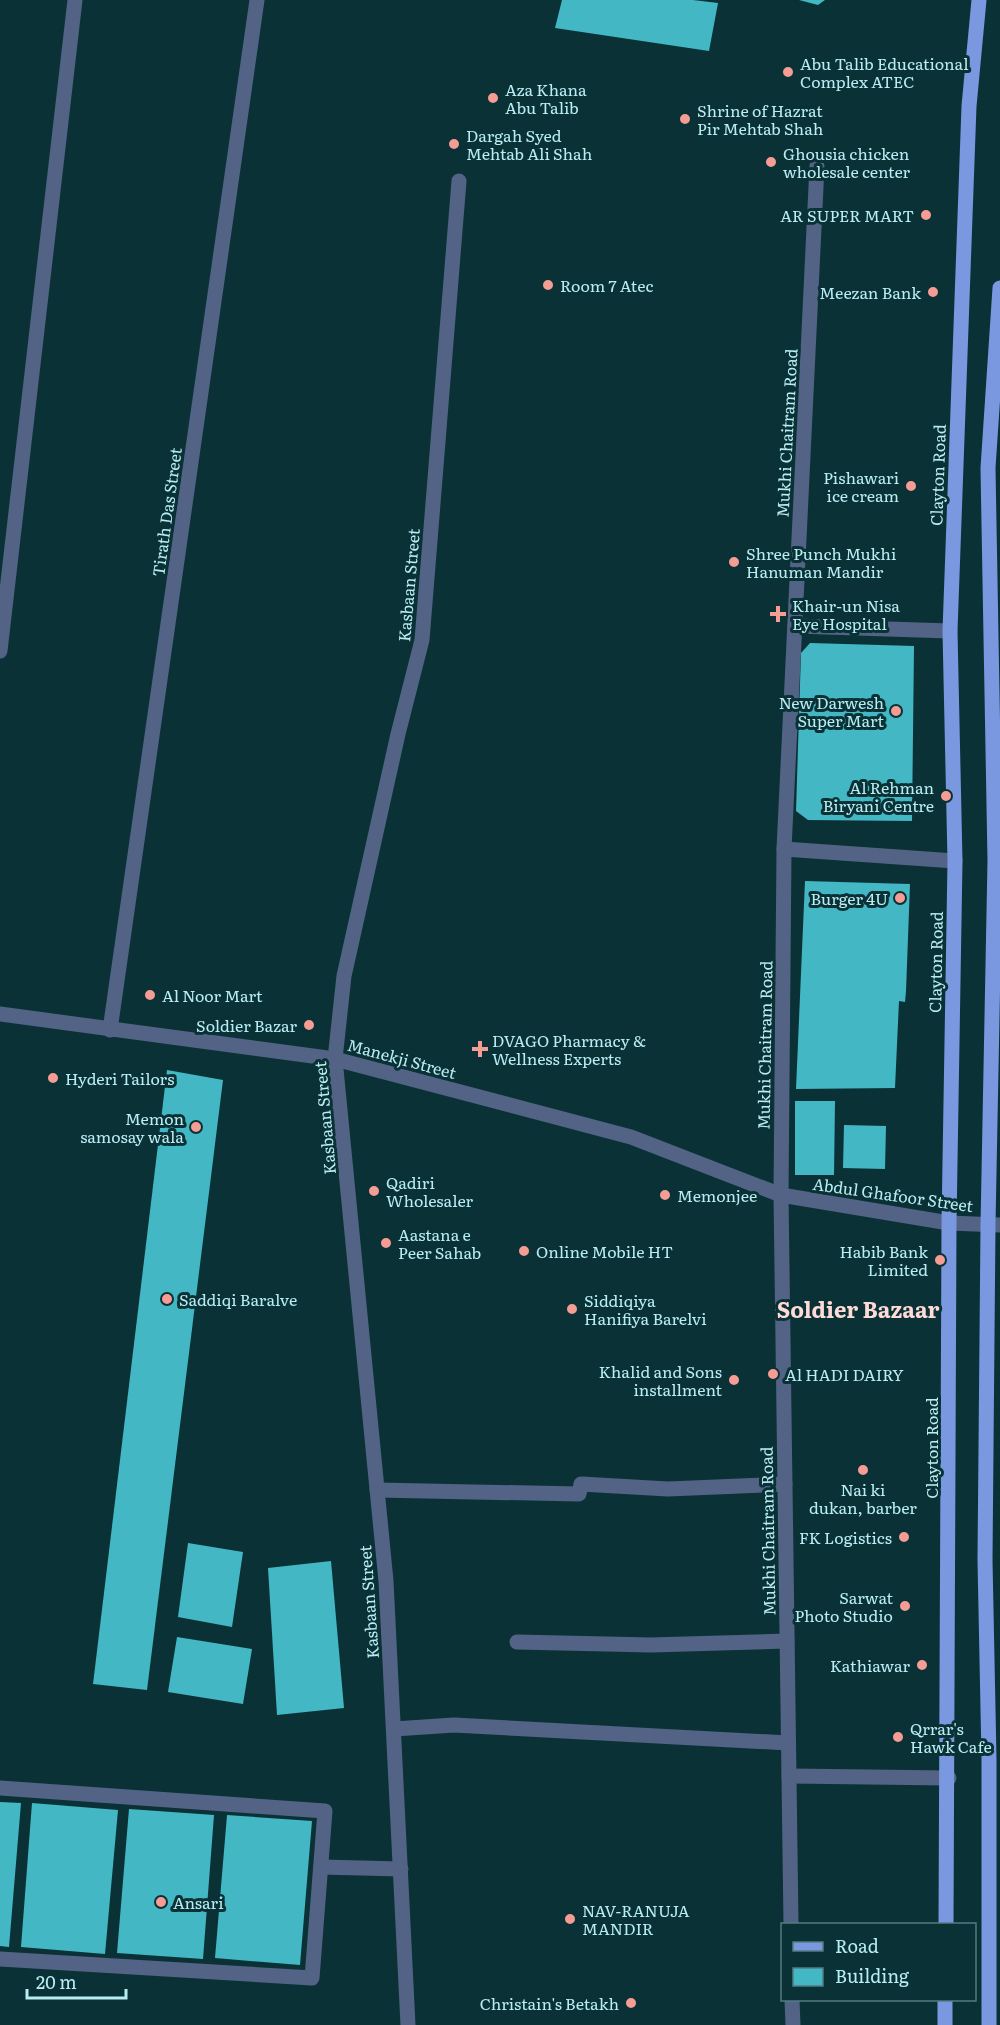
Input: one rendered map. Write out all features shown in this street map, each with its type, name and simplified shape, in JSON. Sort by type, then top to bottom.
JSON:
[{"type":"main road","name":"Clayton Road","points":[[946,1923],[949,1778],[949,1223],[955,861],[950,630],[968,129],[979,0]]},
{"type":"main road","points":[[989,2025],[994,1759],[985,1560],[994,1225],[998,860],[996,549],[988,468],[1000,288]]},
{"type":"main road","points":[[945,2001],[945,2025]]},
{"type":"street","points":[[0,651],[75,0]]},
{"type":"street","name":"Tirath Das Street","points":[[111,1030],[257,0]]},
{"type":"street","name":"Mukhi Chaitram Road","points":[[791,1923],[780,1194],[784,849],[817,166]]},
{"type":"street","name":"Kasbaan Street","points":[[408,2025],[387,1581],[335,1059],[344,976],[398,734],[422,640],[459,181]]},
{"type":"street","points":[[795,627],[950,630]]},
{"type":"street","points":[[784,849],[955,861]]},
{"type":"street","name":"Manekji Street","points":[[0,1014],[335,1059],[631,1137],[780,1194]]},
{"type":"street","name":"Abdul Ghafoor Street","points":[[780,1194],[949,1223],[994,1225]]},
{"type":"street","points":[[377,1490],[579,1494],[581,1484],[668,1489],[785,1484]]},
{"type":"street","points":[[517,1642],[651,1645],[787,1641]]},
{"type":"street","points":[[394,1729],[454,1725],[788,1743]]},
{"type":"street","points":[[789,1776],[949,1778]]},
{"type":"street","points":[[0,1788],[325,1811],[312,1978],[0,1959]]},
{"type":"street","points":[[321,1867],[401,1869]]},
{"type":"street","points":[[792,2001],[792,2025]]},
{"type":"building","points":[[562,0],[693,0],[718,3],[709,51],[555,28]]},
{"type":"building","points":[[799,0],[825,0],[818,5]]},
{"type":"building","points":[[810,643],[914,646],[912,821],[808,820],[796,811],[801,653]]},
{"type":"building","points":[[805,881],[910,884],[906,991],[905,1002],[899,1001],[895,1088],[796,1089]]},
{"type":"building","points":[[167,1070],[223,1080],[147,1690],[93,1684]]},
{"type":"building","points":[[795,1101],[835,1101],[834,1175],[795,1175]]},
{"type":"building","points":[[844,1125],[886,1126],[885,1169],[843,1168]]},
{"type":"building","points":[[188,1543],[243,1552],[232,1627],[178,1617]]},
{"type":"building","points":[[331,1561],[344,1708],[277,1715],[268,1568]]},
{"type":"building","points":[[177,1637],[252,1649],[243,1704],[168,1692]]},
{"type":"building","points":[[0,1802],[21,1803],[9,1947],[0,1946]]},
{"type":"building","points":[[32,1803],[118,1810],[105,1954],[21,1947]]},
{"type":"building","points":[[129,1809],[214,1815],[203,1959],[117,1953]]},
{"type":"building","points":[[227,1815],[312,1821],[300,1965],[215,1958]]},
{"type":"place","name":"Abu Talib Educational Complex ATEC","points":[[788,72]]},
{"type":"place","name":"Aza Khana Abu Talib","points":[[493,98]]},
{"type":"place","name":"Shrine of Hazrat Pir Mehtab Shah","points":[[685,119]]},
{"type":"place","name":"Dargah Syed Mehtab Ali Shah","points":[[454,144]]},
{"type":"place","name":"Ghousia chicken wholesale center","points":[[771,162]]},
{"type":"place","name":"AR SUPER MART","points":[[926,215]]},
{"type":"place","name":"Room 7 Atec","points":[[548,285]]},
{"type":"place","name":"Meezan Bank","points":[[933,292]]},
{"type":"place","name":"Pishawari ice cream","points":[[911,486]]},
{"type":"place","name":"Shree Punch Mukhi Hanuman Mandir","points":[[734,562]]},
{"type":"place","name":"Khair-un Nisa Eye Hospital","points":[[778,614]]},
{"type":"place","name":"New Darwesh Super Mart","points":[[896,711]]},
{"type":"place","name":"Al Rehman Biryani Centre","points":[[946,796]]},
{"type":"place","name":"Burger 4U","points":[[900,898]]},
{"type":"place","name":"Al Noor Mart","points":[[150,995]]},
{"type":"place","name":"Soldier Bazar","points":[[309,1025]]},
{"type":"place","name":"DVAGO Pharmacy & Wellness Experts","points":[[480,1049]]},
{"type":"place","name":"Hyderi Tailors","points":[[53,1078]]},
{"type":"place","name":"Memon samosay wala","points":[[196,1127]]},
{"type":"place","name":"Qadiri Wholesaler","points":[[374,1191]]},
{"type":"place","name":"Memonjee","points":[[665,1195]]},
{"type":"place","name":"Aastana e Peer Sahab","points":[[386,1243]]},
{"type":"place","name":"Online Mobile HT","points":[[524,1251]]},
{"type":"place","name":"Habib Bank Limited","points":[[940,1260]]},
{"type":"place","name":"Saddiqi Baralve","points":[[167,1299]]},
{"type":"place","name":"Siddiqiya Hanifiya Barelvi","points":[[572,1309]]},
{"type":"place","name":"Al HADI DAIRY","points":[[773,1374]]},
{"type":"place","name":"Khalid and Sons installment","points":[[734,1380]]},
{"type":"place","name":"Nai ki dukan, barber","points":[[863,1470]]},
{"type":"place","name":"FK Logistics","points":[[904,1537]]},
{"type":"place","name":"Sarwat Photo Studio","points":[[905,1606]]},
{"type":"place","name":"Kathiawar","points":[[922,1665]]},
{"type":"place","name":"Qrrar's Hawk Cafe","points":[[898,1737]]},
{"type":"place","name":"Ansari","points":[[161,1902]]},
{"type":"place","name":"NAV-RANUJA MANDIR","points":[[570,1919]]},
{"type":"place","name":"Christain's Betakh","points":[[631,2003]]},
{"type":"district","name":"Soldier Bazaar","points":[[858,1308]]}]
